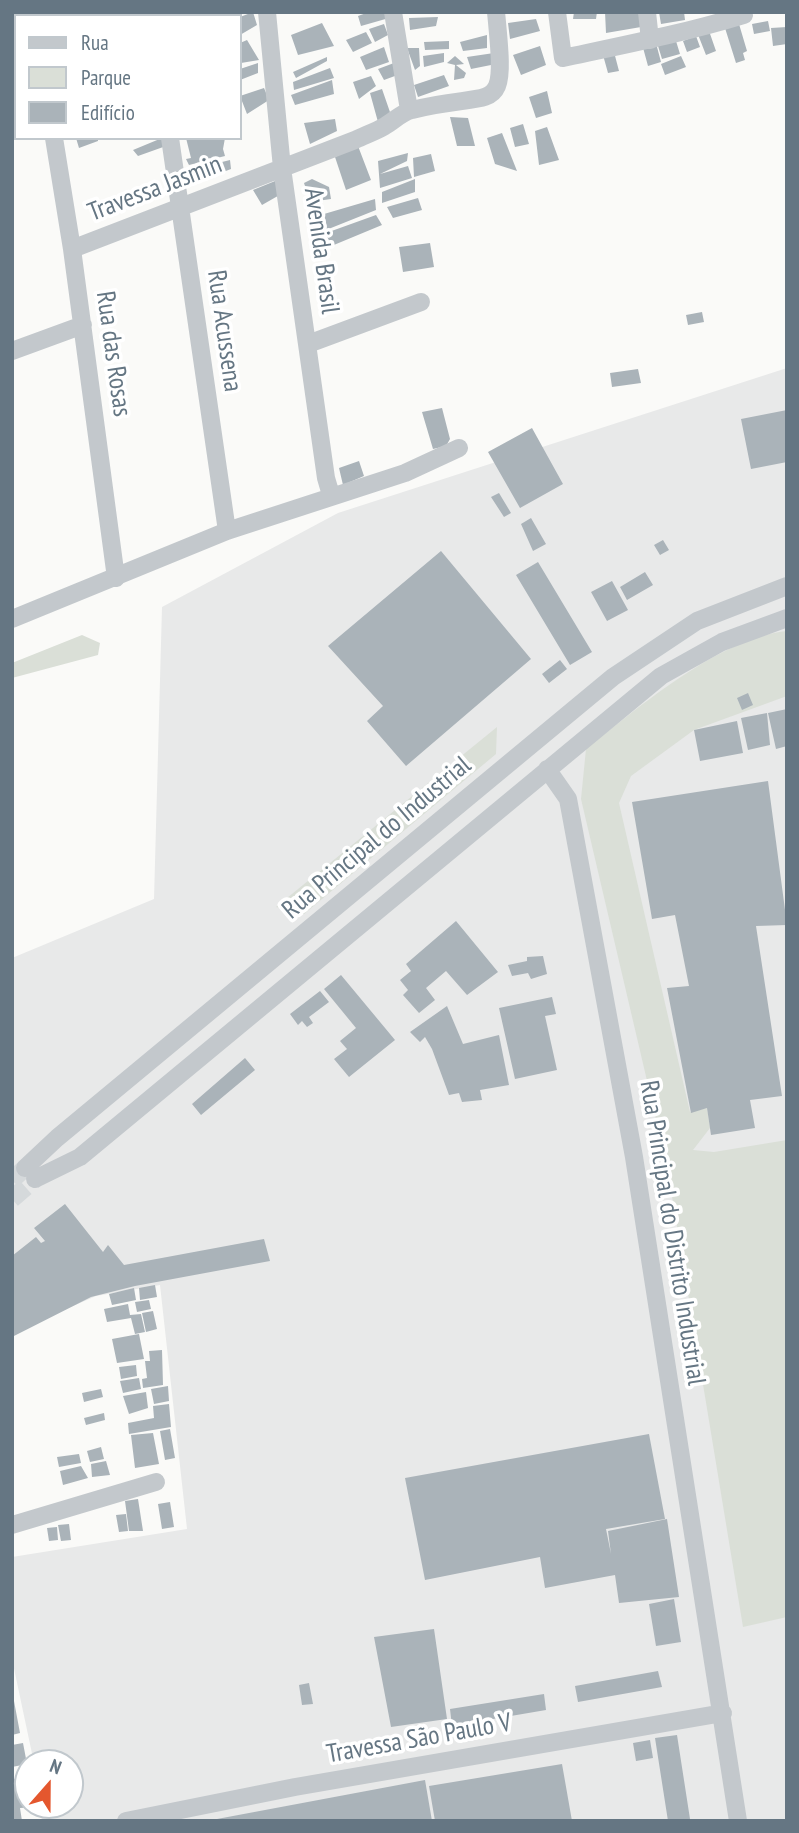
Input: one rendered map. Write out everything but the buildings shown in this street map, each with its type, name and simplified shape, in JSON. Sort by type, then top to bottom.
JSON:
[{"type":"street","name":"Avenida Brasil","points":[[267,12],[282,168],[326,478],[331,495]]},
{"type":"street","points":[[393,12],[409,110],[484,100],[497,90],[501,64],[496,12]]},
{"type":"street","points":[[557,12],[563,58],[729,20],[744,15],[743,12]]},
{"type":"street","points":[[647,12],[650,40]]},
{"type":"street","name":"Travessa Jasmin","points":[[72,249],[384,127],[409,110]]},
{"type":"street","name":"Rua das Rosas","points":[[54,140],[83,325],[116,578]]},
{"type":"street","name":"Rua Acussena","points":[[170,140],[227,531]]},
{"type":"street","points":[[308,344],[421,302]]},
{"type":"street","points":[[12,351],[83,325]]},
{"type":"street","points":[[12,619],[227,531],[405,473],[459,448]]},
{"type":"street","name":"Rua Principal do Industrial","points":[[787,586],[697,621],[613,677],[57,1138],[30,1174],[80,1157],[335,949],[661,676],[722,642],[787,618]]},
{"type":"street","name":"Rua Principal do Distrito Industrial","points":[[547,769],[568,799],[575,831],[634,1157],[738,1821]]},
{"type":"street","points":[[57,1138],[80,1157]]},
{"type":"street","points":[[12,1525],[156,1482]]},
{"type":"street","name":"Travessa São Paulo V","points":[[126,1821],[295,1787],[723,1713]]},
{"type":"shaded area","points":[[787,368],[787,1821],[42,1821],[84,1819],[84,1749],[31,1749],[12,1659],[12,1557],[187,1529],[160,1285],[96,1296],[12,1333],[12,958],[154,899],[162,607],[338,513]]},
{"type":"green space","points":[[787,631],[787,696],[694,730],[631,776],[619,803],[690,1112],[707,1108],[710,1128],[693,1150],[714,1152],[787,1140],[787,1617],[743,1627],[667,1166],[581,799],[586,749],[655,695],[707,661],[761,636]]},
{"type":"green space","points":[[82,635],[100,643],[98,655],[12,678],[12,663]]},
{"type":"green space","points":[[497,727],[496,754],[304,914],[276,907]]},
{"type":"tunnel","points":[[12,1180],[25,1168]]},
{"type":"tunnel","points":[[12,1199],[35,1179]]}]
